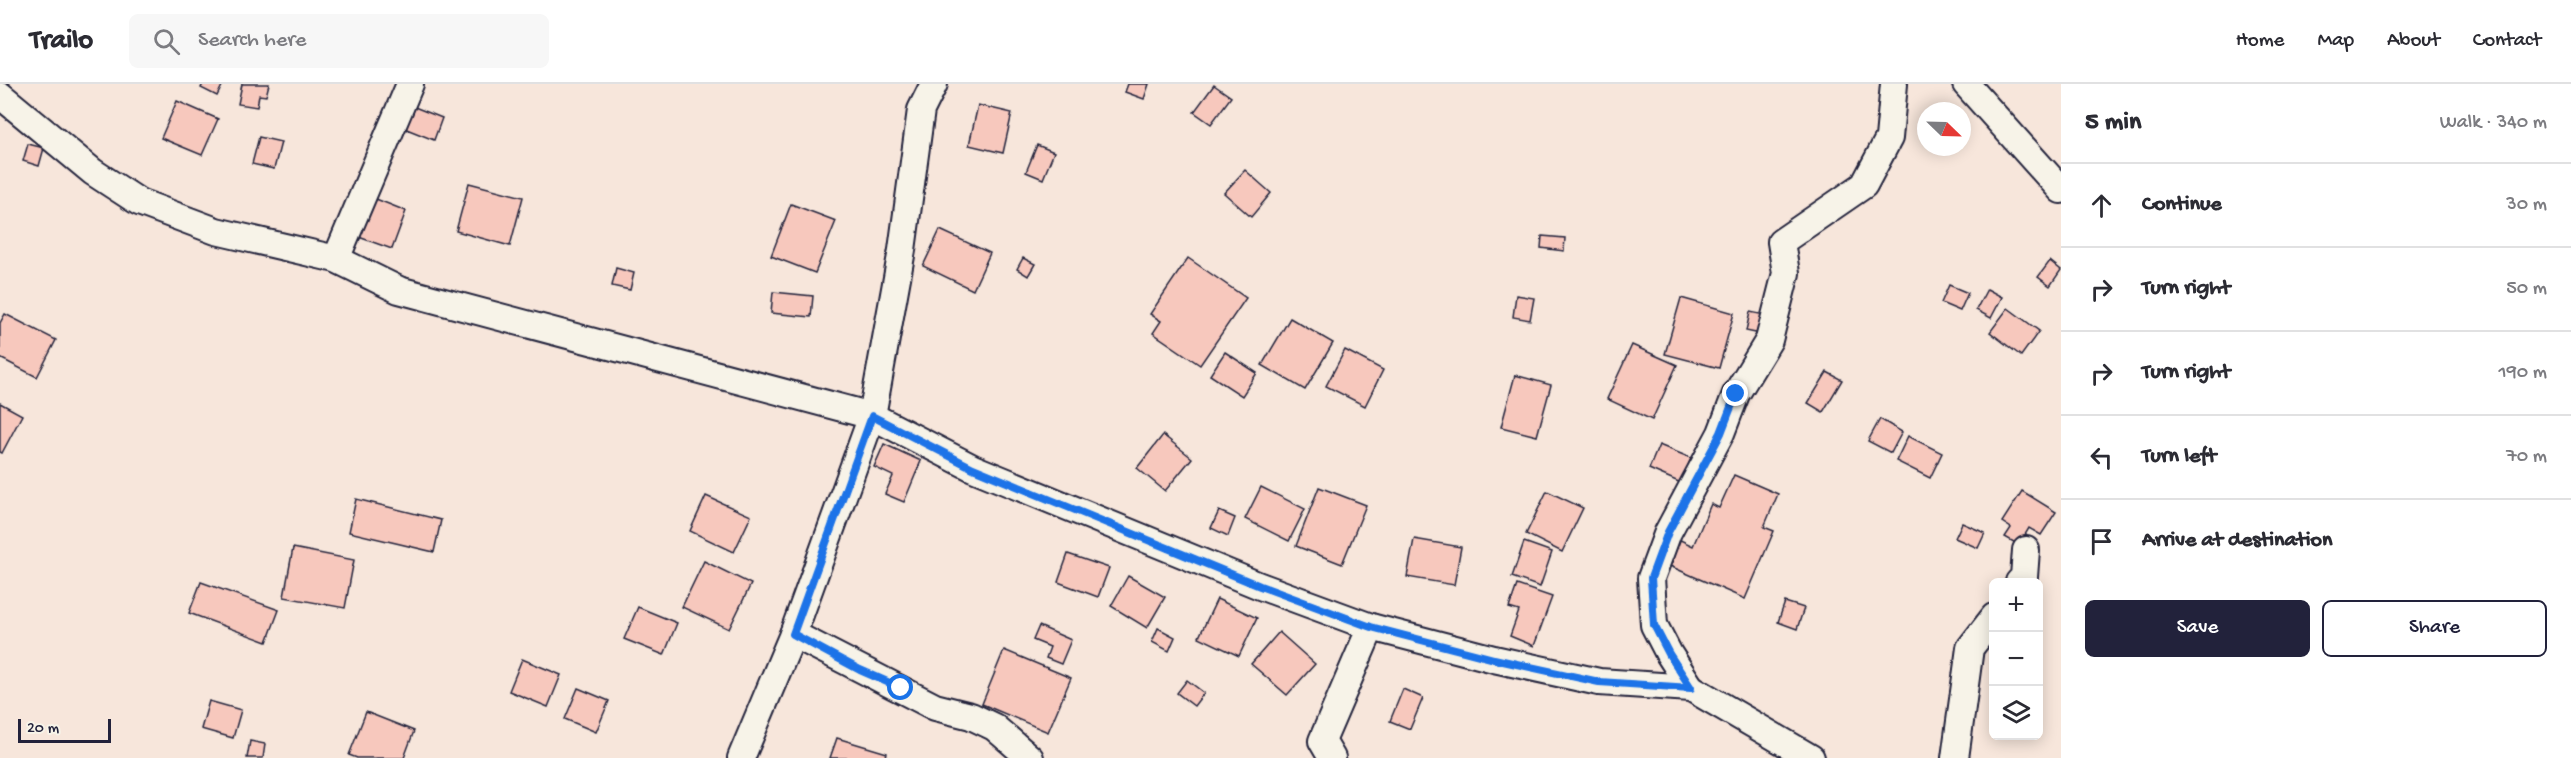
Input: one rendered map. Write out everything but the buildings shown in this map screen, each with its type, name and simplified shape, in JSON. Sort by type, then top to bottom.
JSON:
[{"type":"street","points":[[336,260],[410,84]]},
{"type":"street","points":[[741,758],[793,634],[872,416],[902,249],[921,110],[934,84]]},
{"type":"street","points":[[1691,688],[1654,625],[1651,578],[1668,532],[1721,433],[1736,394],[1769,340],[1786,273],[1781,242],[1864,185],[1889,138],[1894,84]]},
{"type":"street","points":[[1966,84],[2061,190]]},
{"type":"street","points":[[0,95],[93,172],[139,202],[216,231],[336,260],[399,290],[872,416],[973,468],[1260,586],[1371,627],[1494,659],[1599,682],[1691,688],[1811,758]]},
{"type":"street","points":[[2023,578],[2026,550]]},
{"type":"street","points":[[1955,758],[1970,648],[1989,623]]},
{"type":"street","points":[[1332,758],[1322,741],[1371,627]]},
{"type":"street","points":[[793,634],[935,707],[971,716],[994,728],[1030,758]]},
{"type":"route","points":[[901,688],[860,670],[793,634],[872,416],[973,468],[1260,586],[1371,627],[1494,659],[1599,682],[1691,688],[1654,625],[1651,578],[1668,532],[1721,433],[1736,394]]}]
